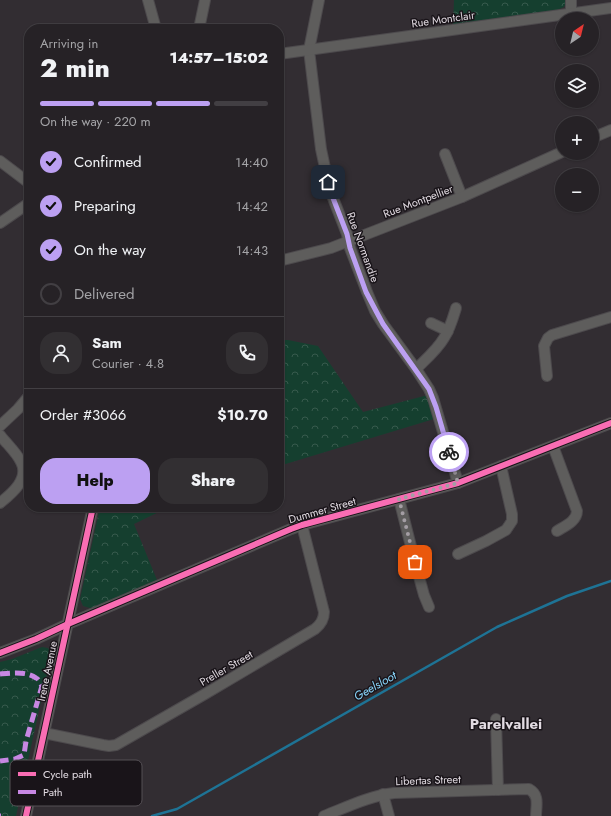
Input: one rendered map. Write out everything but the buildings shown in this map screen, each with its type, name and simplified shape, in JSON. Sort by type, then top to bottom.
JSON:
[{"type":"street","points":[[148,0],[155,24]]},
{"type":"street","points":[[200,24],[205,0]]},
{"type":"street","name":"Rue Normandie","points":[[319,0],[309,50],[321,149],[333,198],[347,234],[348,241],[366,292],[383,324],[416,369],[433,398],[458,483]]},
{"type":"street","points":[[571,0],[571,12]]},
{"type":"street","name":"Rue Montclair","points":[[579,12],[611,8]]},
{"type":"street","name":"Rue Montclair","points":[[284,53],[555,15]]},
{"type":"street","points":[[599,135],[611,130]]},
{"type":"street","points":[[444,154],[462,196]]},
{"type":"street","name":"Rue Montpellier","points":[[284,260],[331,248],[462,196],[555,155]]},
{"type":"street","points":[[0,161],[24,179]]},
{"type":"street","points":[[0,223],[24,206]]},
{"type":"street","points":[[416,369],[439,346],[448,331],[456,308]]},
{"type":"street","points":[[547,376],[544,346],[548,338],[552,335],[611,317]]},
{"type":"street","points":[[431,323],[448,331]]},
{"type":"street","points":[[0,426],[24,402]]},
{"type":"street","name":"Dummer Street","points":[[0,653],[36,639],[291,529],[458,483],[611,423]]},
{"type":"street","points":[[0,435],[21,462],[24,475],[15,489],[0,503]]},
{"type":"street","points":[[553,446],[577,511],[577,516],[575,519],[557,531]]},
{"type":"street","points":[[458,554],[506,530],[512,521],[512,514],[501,466]]},
{"type":"street","points":[[399,499],[424,595],[429,607]]},
{"type":"street","name":"Irene Avenue","points":[[38,760],[92,512]]},
{"type":"street","name":"Preller Street","points":[[44,733],[103,745],[116,745],[314,629],[322,622],[324,612],[302,525]]},
{"type":"street","points":[[496,719],[498,790]]},
{"type":"street","name":"Libertas Street","points":[[324,816],[383,794],[529,789],[535,794],[537,800],[536,816]]},
{"type":"street","points":[[383,794],[389,816]]},
{"type":"street","name":"Irene Avenue","points":[[26,816],[28,806]]},
{"type":"green space","points":[[454,0],[567,0],[564,7],[557,10],[453,25]]},
{"type":"green space","points":[[284,340],[318,346],[363,412],[428,395],[434,419],[284,464]]},
{"type":"green space","points":[[99,512],[159,512],[134,524],[157,580],[93,608],[83,606],[80,599]]},
{"type":"green space","points":[[42,647],[48,648],[51,653],[28,760],[10,760],[10,806],[18,806],[16,816],[0,816],[0,662],[12,659]]},
{"type":"waterway","name":"Geelsloot","points":[[152,816],[177,809],[497,627],[567,596],[611,581]]},
{"type":"marked path","points":[[0,674],[28,674],[38,679],[42,686],[26,741],[24,755],[15,759],[0,761]]},
{"type":"cycle path","points":[[0,653],[36,639],[291,529],[458,483],[611,423]]},
{"type":"cycle path","points":[[38,760],[92,512]]},
{"type":"cycle path","points":[[26,816],[28,806]]},
{"type":"way so far","points":[[415,562],[399,499],[458,483],[449,452]]},
{"type":"district","name":"Parelvallei","points":[[506,724]]},
{"type":"route","points":[[328,182],[366,292],[383,324],[429,389],[436,407],[449,452]]}]
